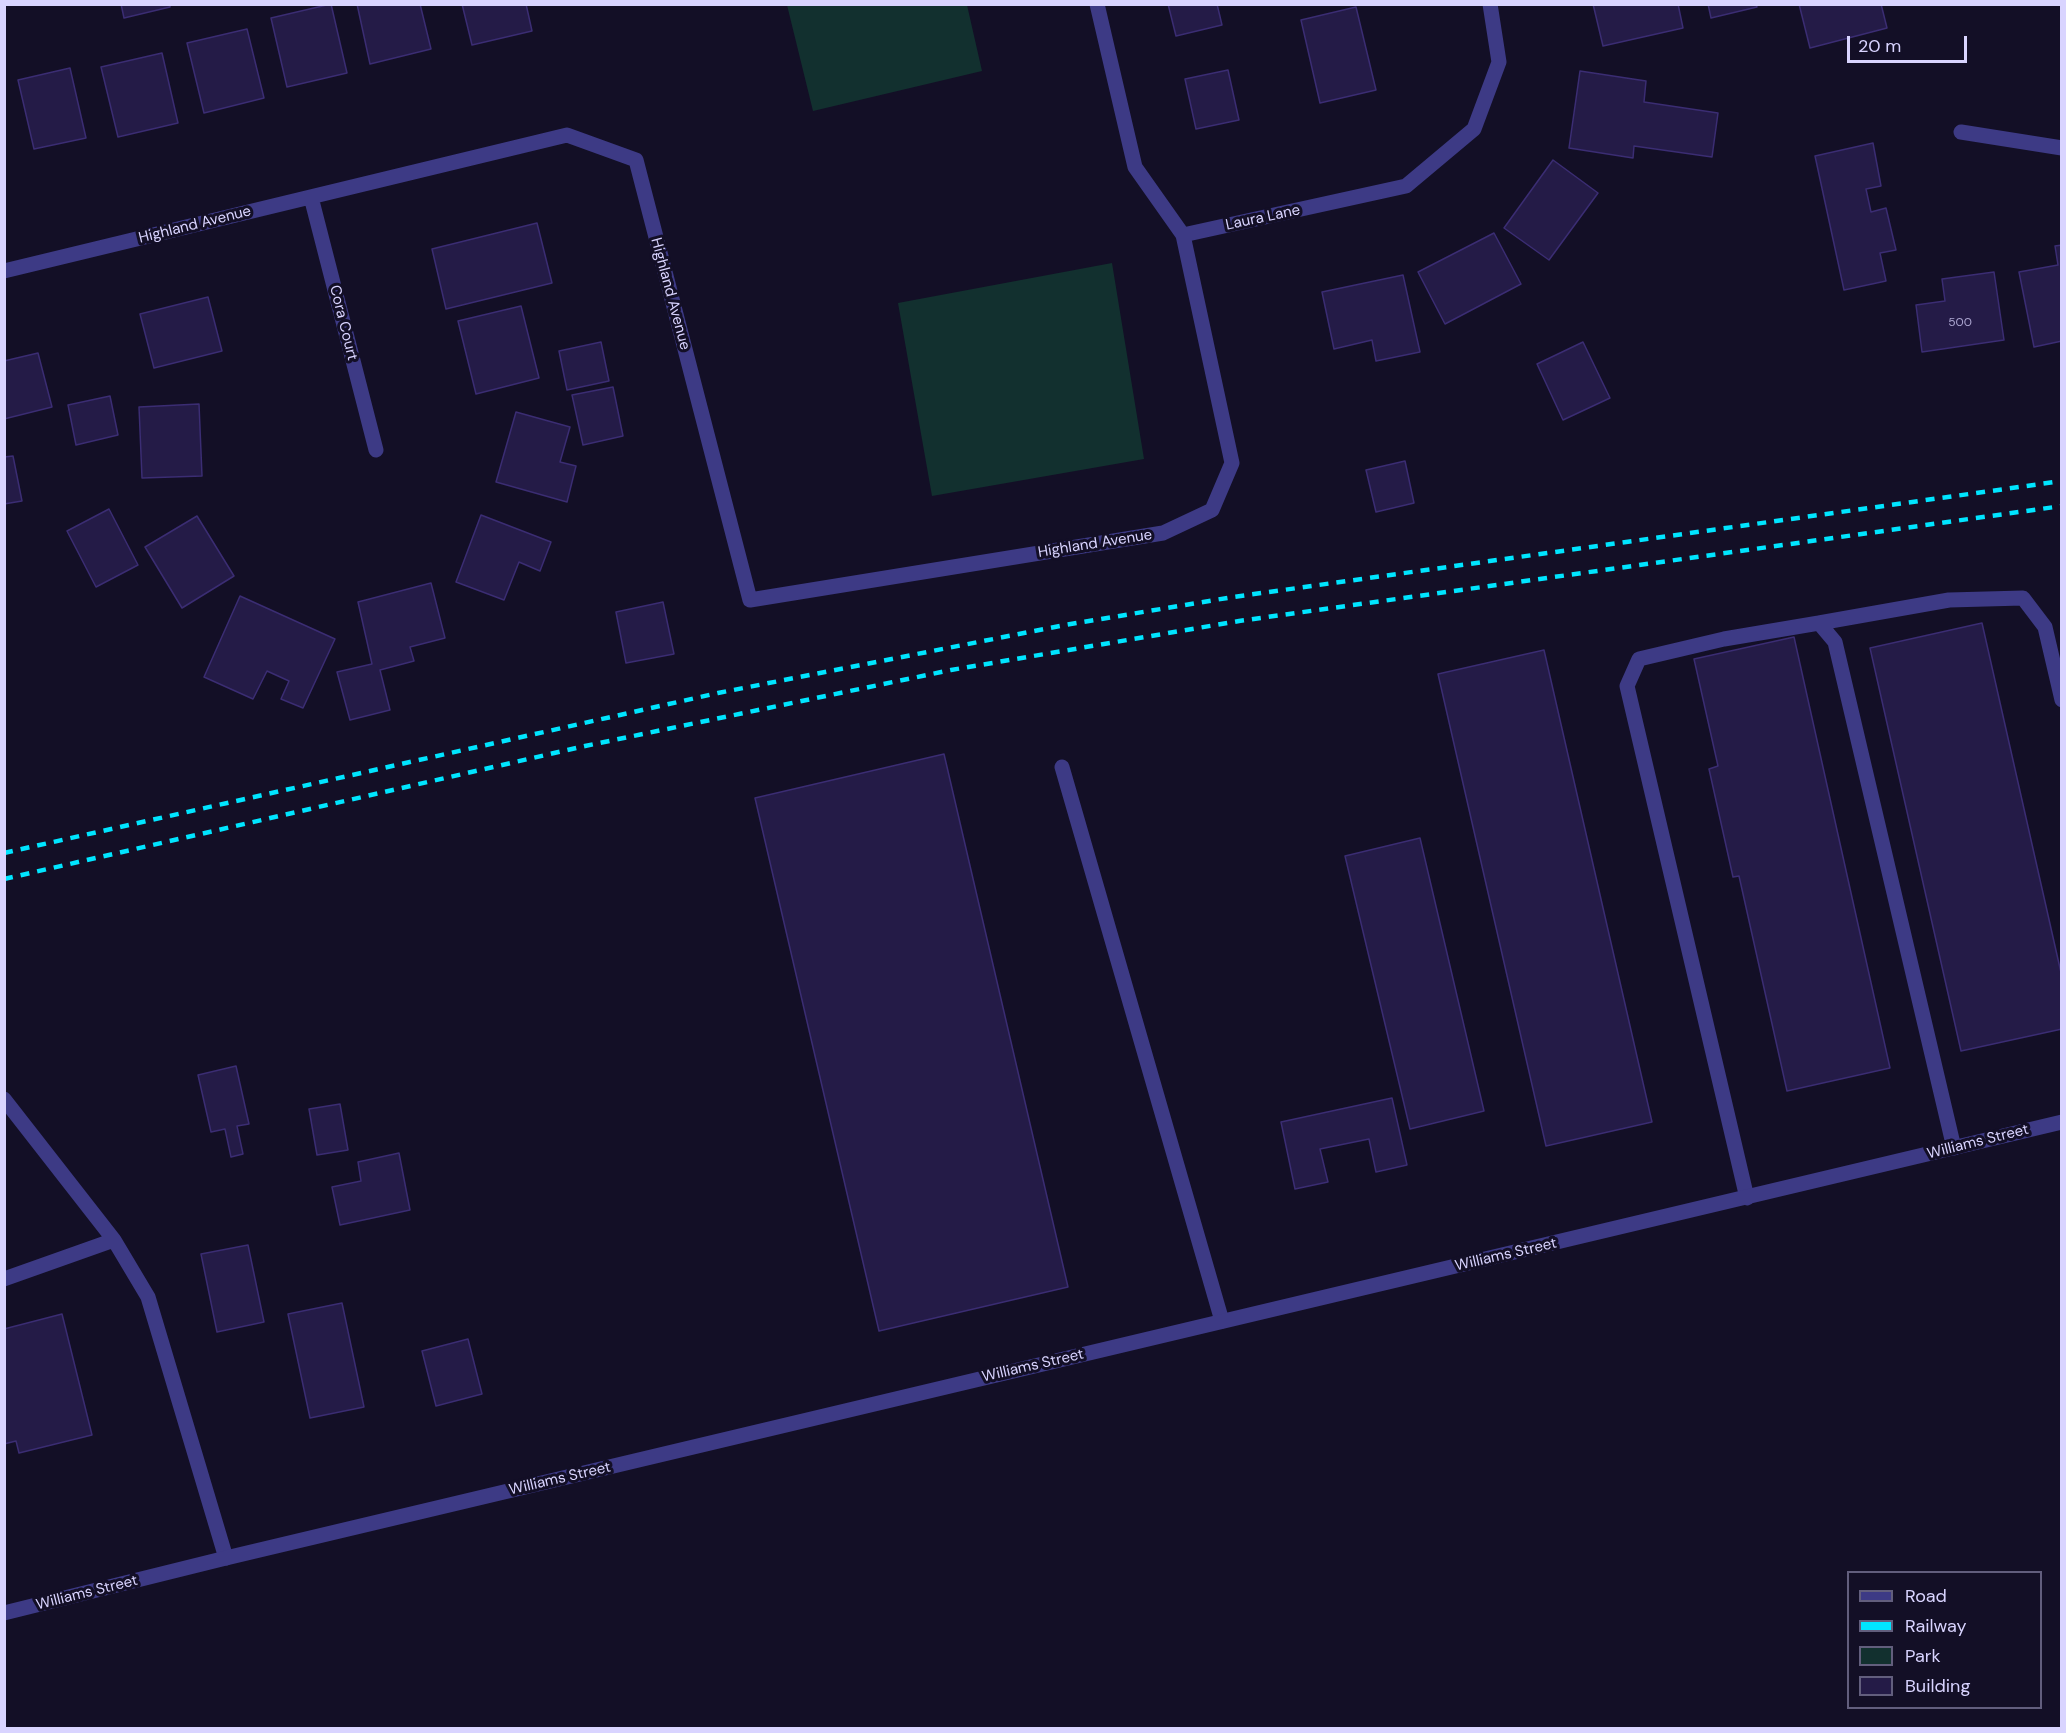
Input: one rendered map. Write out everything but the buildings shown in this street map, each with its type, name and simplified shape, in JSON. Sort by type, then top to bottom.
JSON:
[{"type":"street","points":[[1097,4],[1135,167],[1183,235]]},
{"type":"street","name":"Laura Lane","points":[[1183,235],[1406,186],[1474,129],[1499,62],[1490,4]]},
{"type":"street","points":[[1961,132],[2061,148]]},
{"type":"street","name":"Highland Avenue","points":[[4,271],[567,135],[636,160],[750,600],[1163,533],[1212,510],[1232,463],[1183,235]]},
{"type":"street","name":"Cora Court","points":[[310,196],[376,450]]},
{"type":"street","points":[[1747,1198],[1627,686],[1639,659],[1724,639],[1949,600],[2023,598],[2045,627],[2061,700]]},
{"type":"street","points":[[1819,623],[1835,642],[1954,1148]]},
{"type":"street","points":[[1062,767],[1222,1321]]},
{"type":"street","points":[[4,1099],[114,1240],[148,1297],[226,1558]]},
{"type":"street","name":"Williams Street","points":[[4,1613],[226,1558],[2061,1122]]},
{"type":"street","points":[[4,1279],[114,1240]]},
{"type":"green space","points":[[787,5],[967,5],[982,71],[813,111]]},
{"type":"green space","points":[[1112,263],[1144,459],[932,496],[898,303]]},
{"type":"railway","points":[[4,853],[718,693],[1065,625],[1233,597],[2062,481]]},
{"type":"railway","points":[[4,879],[585,746],[951,670],[1239,621],[2062,506]]}]
